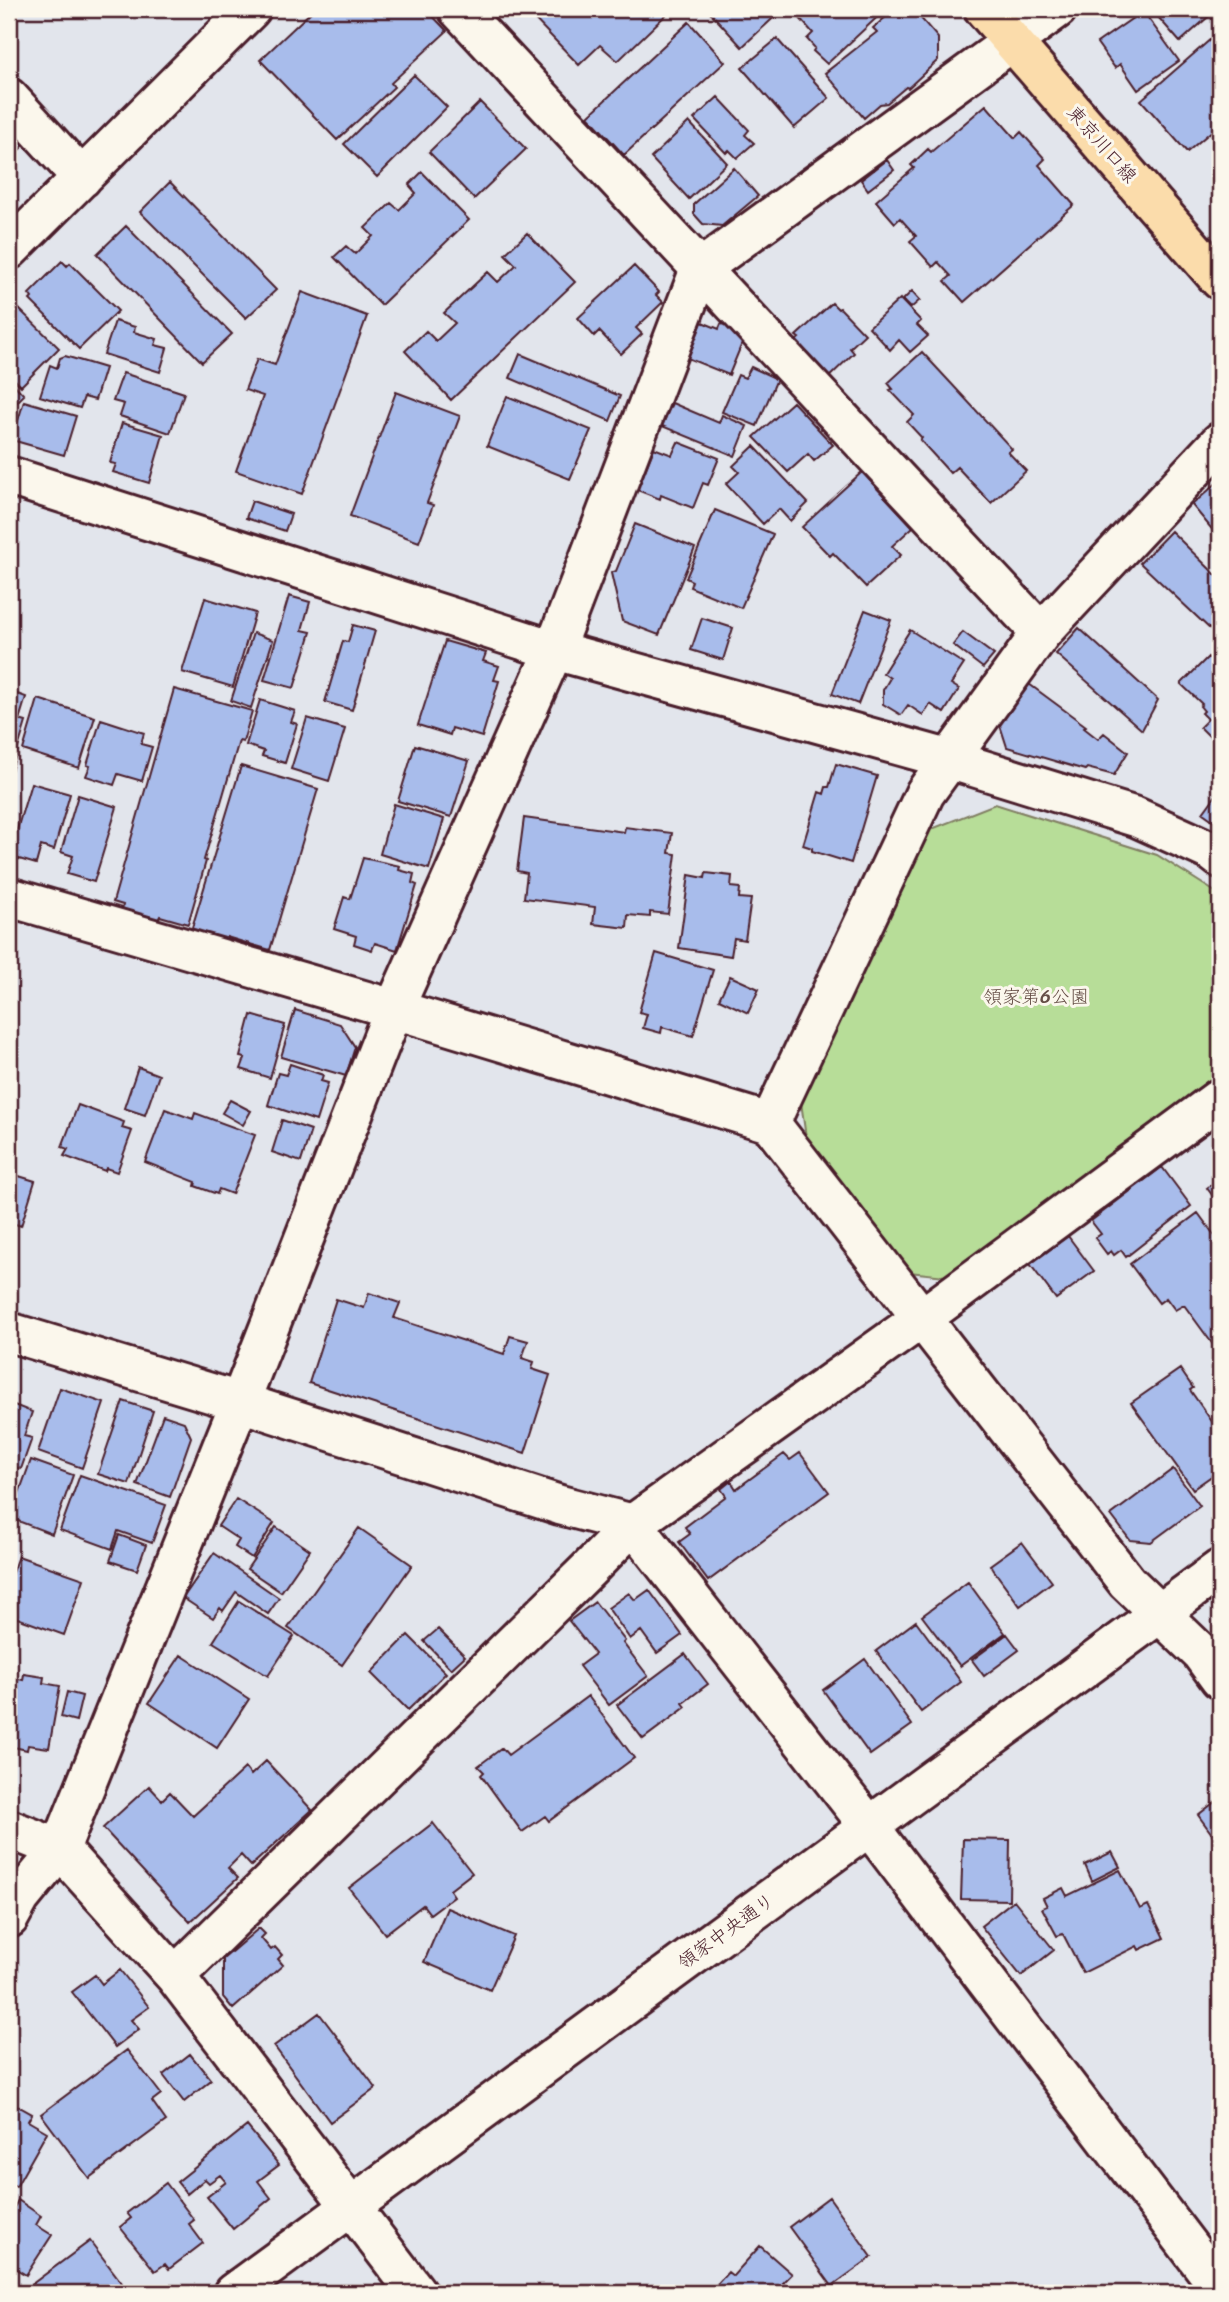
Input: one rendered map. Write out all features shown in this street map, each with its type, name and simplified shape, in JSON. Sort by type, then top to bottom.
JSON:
[{"type":"main road","name":"東京川口線","points":[[984,9],[1220,280]]},
{"type":"street","points":[[9,250],[251,9]]},
{"type":"street","points":[[458,9],[1041,633]]},
{"type":"street","points":[[9,1918],[20,1898],[60,1849],[240,1402],[394,1009],[554,650],[700,269],[1056,9]]},
{"type":"street","points":[[9,98],[82,178]]},
{"type":"street","points":[[770,1123],[925,793],[1041,633],[1220,442]]},
{"type":"street","points":[[9,476],[554,650],[948,759],[1136,817],[1211,851],[1220,858]]},
{"type":"street","points":[[9,897],[394,1009],[770,1123],[1127,1582],[1201,1653],[1220,1679]]},
{"type":"street","points":[[175,1976],[633,1524],[922,1318],[1220,1098]]},
{"type":"street","points":[[9,1332],[240,1402],[560,1505],[633,1524],[869,1826],[1220,2288]]},
{"type":"street","name":"領家中央通り","points":[[233,2293],[1220,1569]]},
{"type":"street","points":[[9,1829],[60,1849],[175,1976],[417,2293]]},
{"type":"green space","name":"領家第6公園","points":[[995,804],[1157,855],[1220,895],[1220,1072],[945,1276],[909,1272],[806,1138],[801,1102],[924,832]]},
{"type":"building","points":[[314,9],[426,9],[447,31],[391,83],[394,87],[337,140],[260,60]]},
{"type":"building","points":[[525,9],[672,9],[618,61],[600,45],[579,65]]},
{"type":"building","points":[[707,9],[783,9],[742,47]]},
{"type":"building","points":[[806,9],[886,9],[827,64],[813,51],[815,48],[807,39],[813,33],[798,16]]},
{"type":"building","points":[[895,9],[913,9],[938,38],[938,60],[908,88],[887,103],[880,104],[864,118],[825,73],[877,32],[873,28]]},
{"type":"building","points":[[1151,9],[1217,9],[1180,42]]},
{"type":"building","points":[[1143,11],[1179,61],[1138,90],[1120,64],[1115,68],[1097,43]]},
{"type":"building","points":[[689,22],[725,62],[624,155],[588,116]]},
{"type":"building","points":[[1220,31],[1220,124],[1187,152],[1141,100]]},
{"type":"building","points":[[777,39],[829,98],[794,128],[742,68]]},
{"type":"building","points":[[414,75],[447,107],[377,177],[344,144]]},
{"type":"building","points":[[718,97],[749,130],[745,135],[754,143],[737,158],[729,150],[726,153],[694,119]]},
{"type":"building","points":[[480,102],[526,149],[474,199],[429,152]]},
{"type":"building","points":[[986,105],[1015,138],[1021,132],[1045,159],[1039,165],[1074,205],[964,302],[945,281],[951,276],[938,262],[933,267],[910,241],[916,236],[900,218],[895,223],[876,201],[914,168],[911,165],[928,149],[931,152]]},
{"type":"building","points":[[689,122],[727,163],[689,199],[651,158]]},
{"type":"building","points":[[9,131],[23,146],[9,160]]},
{"type":"building","points":[[887,160],[894,170],[868,190],[861,180]]},
{"type":"building","points":[[734,168],[758,196],[722,226],[703,224],[694,214],[694,204]]},
{"type":"building","points":[[422,172],[469,220],[381,305],[334,257],[346,246],[355,254],[373,236],[365,228],[391,203],[399,210],[416,193],[409,185]]},
{"type":"building","points":[[170,182],[276,290],[246,318],[140,212]]},
{"type":"building","points":[[126,226],[232,334],[202,362],[97,254]]},
{"type":"building","points":[[527,233],[575,282],[451,400],[405,351],[426,331],[436,341],[455,323],[444,313],[488,272],[498,282],[516,265],[505,254]]},
{"type":"building","points":[[62,261],[67,266],[70,263],[118,311],[79,349],[30,300],[32,298],[29,294]]},
{"type":"building","points":[[634,266],[659,292],[656,295],[663,302],[636,328],[642,334],[621,354],[599,331],[594,336],[578,318]]},
{"type":"building","points":[[912,291],[920,300],[911,308],[903,300]]},
{"type":"building","points":[[302,292],[367,316],[302,494],[236,471],[263,396],[245,390],[257,359],[275,365]]},
{"type":"building","points":[[900,299],[921,321],[917,325],[928,336],[910,352],[899,340],[890,350],[869,327]]},
{"type":"building","points":[[832,303],[865,334],[850,348],[854,353],[824,382],[790,346],[799,338],[796,336]]},
{"type":"building","points":[[14,304],[59,348],[21,386],[9,374],[9,309]]},
{"type":"building","points":[[115,321],[135,327],[134,332],[157,339],[155,345],[167,348],[160,372],[104,354]]},
{"type":"building","points":[[702,322],[719,329],[721,324],[729,326],[743,341],[729,375],[687,358]]},
{"type":"building","points":[[922,352],[1012,449],[1008,452],[1026,471],[991,503],[957,467],[950,473],[920,440],[922,438],[907,422],[914,415],[890,390],[893,389],[888,383]]},
{"type":"building","points":[[520,354],[620,396],[610,421],[510,378]]},
{"type":"building","points":[[65,356],[105,368],[95,400],[84,397],[80,408],[40,396],[50,365],[57,368],[60,358]]},
{"type":"building","points":[[751,367],[777,379],[757,426],[722,412],[738,375],[745,378]]},
{"type":"building","points":[[123,373],[184,393],[170,433],[120,416],[124,404],[113,401]]},
{"type":"building","points":[[9,379],[24,395],[11,408],[16,412],[9,419]]},
{"type":"building","points":[[396,392],[460,416],[427,503],[433,505],[419,542],[350,516]]},
{"type":"building","points":[[507,396],[591,430],[570,479],[487,446]]},
{"type":"building","points":[[24,401],[76,416],[64,455],[12,440]]},
{"type":"building","points":[[793,402],[833,445],[814,461],[808,454],[788,472],[754,437]]},
{"type":"building","points":[[672,403],[719,423],[722,415],[747,426],[735,456],[662,426]]},
{"type":"building","points":[[122,423],[163,435],[149,483],[113,472],[116,464],[110,463]]},
{"type":"building","points":[[678,442],[719,458],[708,485],[703,483],[693,508],[661,495],[660,499],[637,490],[654,448],[672,455]]},
{"type":"building","points":[[754,446],[808,503],[790,521],[779,509],[763,524],[726,484],[739,472],[733,466]]},
{"type":"building","points":[[862,472],[913,527],[892,546],[901,555],[866,587],[833,553],[830,556],[802,527]]},
{"type":"building","points":[[1220,480],[1220,539],[1192,505]]},
{"type":"building","points":[[252,501],[291,514],[285,531],[246,518]]},
{"type":"building","points":[[715,510],[773,534],[741,608],[690,587],[692,581],[686,578]]},
{"type":"building","points":[[635,524],[695,548],[659,635],[622,621],[611,573],[616,571]]},
{"type":"building","points":[[1171,531],[1220,579],[1220,620],[1211,630],[1140,563]]},
{"type":"building","points":[[289,596],[310,602],[302,630],[311,632],[294,688],[264,680]]},
{"type":"building","points":[[205,598],[255,613],[233,687],[182,672]]},
{"type":"building","points":[[865,610],[891,620],[858,704],[832,694]]},
{"type":"building","points":[[702,618],[733,628],[723,660],[691,650]]},
{"type":"building","points":[[353,625],[375,631],[352,710],[325,702],[343,641],[348,642]]},
{"type":"building","points":[[1079,628],[1158,700],[1142,730],[1056,654]]},
{"type":"building","points":[[910,630],[964,664],[951,684],[959,689],[944,713],[930,704],[923,715],[908,705],[901,715],[883,704],[883,690],[890,678],[883,673]]},
{"type":"building","points":[[963,632],[994,655],[983,668],[953,645]]},
{"type":"building","points":[[253,633],[273,640],[251,708],[231,701]]},
{"type":"building","points":[[445,641],[486,653],[483,661],[499,666],[494,680],[499,681],[482,737],[452,728],[450,735],[418,725]]},
{"type":"building","points":[[1208,657],[1220,669],[1220,740],[1217,744],[1200,727],[1208,719],[1202,713],[1202,704],[1181,684]]},
{"type":"building","points":[[1029,684],[1086,726],[1084,728],[1098,739],[1104,733],[1128,752],[1114,775],[1087,768],[1085,770],[1007,747],[998,719]]},
{"type":"building","points":[[174,689],[252,711],[243,742],[239,741],[188,924],[160,916],[158,920],[122,910],[123,905],[113,902]]},
{"type":"building","points":[[9,691],[26,697],[19,720],[26,722],[11,771],[9,770]]},
{"type":"building","points":[[38,699],[95,717],[79,768],[23,750]]},
{"type":"building","points":[[260,700],[295,711],[291,722],[297,724],[285,763],[262,756],[264,751],[246,745]]},
{"type":"building","points":[[307,718],[345,729],[329,781],[291,769]]},
{"type":"building","points":[[101,719],[144,733],[141,744],[152,747],[142,781],[118,774],[114,785],[86,776]]},
{"type":"building","points":[[415,745],[469,761],[451,817],[398,801]]},
{"type":"building","points":[[836,764],[877,776],[851,863],[812,851],[812,848],[803,845],[819,792],[824,794],[826,787],[829,787]]},
{"type":"building","points":[[241,766],[318,789],[270,950],[227,937],[227,941],[191,931]]},
{"type":"building","points":[[31,783],[70,794],[54,850],[41,846],[36,864],[9,856]]},
{"type":"building","points":[[1220,791],[1220,825],[1203,813]]},
{"type":"building","points":[[78,795],[117,807],[94,882],[67,874],[73,856],[61,852]]},
{"type":"building","points":[[394,804],[444,819],[429,869],[380,854]]},
{"type":"building","points":[[524,818],[624,832],[625,827],[672,833],[669,853],[676,854],[668,914],[650,912],[650,917],[628,915],[627,928],[593,924],[595,907],[524,898],[527,873],[517,871]]},
{"type":"building","points":[[363,858],[400,866],[399,870],[414,874],[412,883],[417,885],[397,950],[375,943],[372,950],[354,944],[356,936],[334,929],[344,897],[350,899]]},
{"type":"building","points":[[706,873],[732,876],[731,887],[740,888],[739,898],[751,899],[745,940],[734,938],[731,956],[679,948],[689,875],[705,878]]},
{"type":"building","points":[[9,922],[18,924],[9,953]]},
{"type":"building","points":[[656,953],[713,970],[693,1036],[662,1027],[661,1033],[643,1028],[647,1014],[639,1012]]},
{"type":"building","points":[[730,976],[759,989],[748,1013],[719,999]]},
{"type":"building","points":[[295,1010],[340,1024],[355,1047],[346,1076],[281,1057]]},
{"type":"building","points":[[251,1015],[285,1025],[270,1078],[241,1069],[245,1058],[240,1057]]},
{"type":"building","points":[[290,1064],[323,1075],[321,1081],[328,1083],[316,1121],[268,1105],[278,1073],[286,1075]]},
{"type":"building","points":[[138,1067],[159,1075],[145,1115],[124,1108]]},
{"type":"building","points":[[230,1100],[251,1111],[243,1125],[222,1113]]},
{"type":"building","points":[[78,1105],[124,1122],[122,1128],[132,1131],[117,1172],[106,1168],[105,1171],[64,1156],[68,1149],[62,1147]]},
{"type":"building","points":[[165,1109],[193,1119],[195,1113],[255,1135],[232,1194],[219,1189],[217,1194],[195,1186],[196,1182],[145,1162]]},
{"type":"building","points":[[282,1120],[311,1130],[301,1162],[272,1152]]},
{"type":"building","points":[[1162,1167],[1191,1206],[1126,1257],[1121,1250],[1114,1255],[1111,1251],[1107,1254],[1095,1238],[1101,1234],[1091,1221]]},
{"type":"building","points":[[9,1173],[35,1181],[21,1226],[9,1222]]},
{"type":"building","points":[[1220,1178],[1220,1206],[1207,1188]]},
{"type":"building","points":[[1198,1213],[1220,1243],[1220,1342],[1214,1346],[1184,1305],[1175,1310],[1166,1298],[1159,1303],[1130,1264]]},
{"type":"building","points":[[1068,1236],[1094,1271],[1056,1299],[1030,1264]]},
{"type":"building","points":[[369,1293],[400,1303],[394,1318],[504,1354],[510,1336],[528,1341],[522,1358],[534,1362],[532,1369],[550,1375],[525,1453],[309,1383],[336,1299],[364,1308]]},
{"type":"building","points":[[1180,1369],[1193,1388],[1190,1390],[1220,1433],[1220,1470],[1193,1489],[1131,1403]]},
{"type":"building","points":[[60,1388],[104,1403],[82,1468],[38,1452]]},
{"type":"building","points":[[123,1401],[153,1411],[129,1484],[98,1474]]},
{"type":"building","points":[[9,1403],[32,1412],[24,1436],[32,1438],[21,1469],[12,1466],[9,1474]]},
{"type":"building","points":[[163,1415],[184,1422],[191,1437],[170,1497],[137,1485]]},
{"type":"building","points":[[800,1453],[829,1492],[708,1581],[679,1542],[690,1534],[685,1527],[726,1496],[721,1489],[731,1481],[736,1489],[784,1454],[790,1460]]},
{"type":"building","points":[[31,1460],[73,1475],[52,1534],[10,1518]]},
{"type":"building","points":[[1173,1469],[1200,1506],[1151,1542],[1130,1540],[1111,1515]]},
{"type":"building","points":[[80,1475],[166,1505],[152,1543],[118,1531],[112,1549],[60,1530]]},
{"type":"building","points":[[236,1499],[274,1523],[252,1558],[235,1547],[239,1540],[218,1526]]},
{"type":"building","points":[[276,1527],[310,1550],[281,1592],[247,1569]]},
{"type":"building","points":[[359,1528],[412,1565],[342,1665],[288,1628]]},
{"type":"building","points":[[119,1535],[146,1545],[137,1570],[110,1561]]},
{"type":"building","points":[[1022,1542],[1052,1582],[1020,1606],[990,1565]]},
{"type":"building","points":[[214,1553],[279,1598],[268,1614],[236,1592],[223,1611],[220,1608],[213,1618],[183,1598]]},
{"type":"building","points":[[18,1556],[84,1579],[64,1635],[9,1615],[9,1581]]},
{"type":"building","points":[[968,1582],[1005,1633],[960,1666],[922,1616]]},
{"type":"building","points":[[649,1590],[682,1635],[657,1653],[641,1631],[630,1639],[608,1608],[629,1593],[635,1600]]},
{"type":"building","points":[[239,1601],[294,1636],[268,1676],[213,1642]]},
{"type":"building","points":[[595,1602],[648,1676],[609,1705],[579,1666],[595,1654],[569,1621]]},
{"type":"building","points":[[916,1621],[961,1682],[921,1712],[876,1651]]},
{"type":"building","points":[[438,1629],[465,1656],[451,1669],[424,1641]]},
{"type":"building","points":[[1007,1634],[1019,1650],[984,1676],[972,1660]]},
{"type":"building","points":[[408,1635],[446,1673],[408,1710],[371,1673]]},
{"type":"building","points":[[685,1654],[708,1684],[683,1703],[686,1707],[643,1739],[617,1705]]},
{"type":"building","points":[[181,1655],[249,1699],[217,1748],[149,1703]]},
{"type":"building","points":[[865,1659],[912,1725],[870,1755],[823,1690]]},
{"type":"building","points":[[24,1674],[44,1677],[43,1683],[60,1686],[49,1748],[28,1745],[27,1750],[9,1746],[9,1677],[23,1680]]},
{"type":"building","points":[[67,1692],[82,1696],[76,1721],[61,1717]]},
{"type":"building","points":[[588,1696],[634,1758],[549,1821],[545,1816],[522,1832],[481,1775],[484,1772],[478,1766],[502,1748],[508,1755]]},
{"type":"building","points":[[266,1761],[312,1810],[251,1866],[241,1855],[228,1868],[238,1878],[190,1922],[103,1828],[149,1786],[162,1800],[170,1792],[193,1816],[245,1768],[251,1775]]},
{"type":"building","points":[[1220,1798],[1220,1845],[1198,1815]]},
{"type":"building","points":[[433,1823],[472,1873],[450,1890],[454,1896],[430,1914],[423,1905],[385,1934],[349,1888]]},
{"type":"building","points":[[963,1839],[1010,1840],[1009,1900],[961,1899]]},
{"type":"building","points":[[1112,1852],[1120,1867],[1092,1881],[1085,1865]]},
{"type":"building","points":[[1120,1870],[1140,1909],[1148,1905],[1164,1938],[1139,1950],[1137,1946],[1083,1973],[1063,1934],[1057,1936],[1042,1908],[1047,1906],[1043,1898],[1063,1888],[1067,1896]]},
{"type":"building","points":[[1014,1900],[1054,1950],[1021,1976],[981,1926]]},
{"type":"building","points":[[447,1908],[514,1936],[490,1990],[424,1962]]},
{"type":"building","points":[[259,1928],[265,1934],[261,1938],[271,1950],[275,1947],[282,1955],[278,1959],[283,1965],[233,2009],[223,1997],[223,1959]]},
{"type":"building","points":[[120,1970],[149,2007],[131,2020],[139,2029],[115,2047],[72,1992],[95,1975],[102,1984]]},
{"type":"building","points":[[319,2013],[376,2088],[330,2122],[274,2046]]},
{"type":"building","points":[[127,2050],[161,2094],[152,2101],[166,2121],[89,2178],[41,2114]]},
{"type":"building","points":[[190,2054],[211,2080],[184,2102],[163,2075]]},
{"type":"building","points":[[9,2101],[32,2114],[28,2121],[47,2132],[16,2187],[9,2183]]},
{"type":"building","points":[[247,2126],[279,2165],[258,2181],[271,2198],[233,2229],[207,2197],[226,2182],[220,2175],[209,2183],[205,2179],[187,2194],[177,2182]]},
{"type":"building","points":[[166,2183],[194,2220],[189,2224],[203,2243],[169,2269],[165,2264],[155,2271],[120,2227],[131,2218],[127,2213]]},
{"type":"building","points":[[829,2197],[872,2257],[832,2286],[789,2227]]},
{"type":"building","points":[[18,2200],[41,2216],[36,2225],[52,2235],[26,2275],[16,2269],[9,2281],[9,2204],[14,2208]]},
{"type":"building","points":[[90,2241],[122,2283],[109,2293],[20,2293]]},
{"type":"building","points":[[760,2246],[792,2274],[783,2283],[795,2293],[709,2293],[728,2272],[733,2276]]}]
